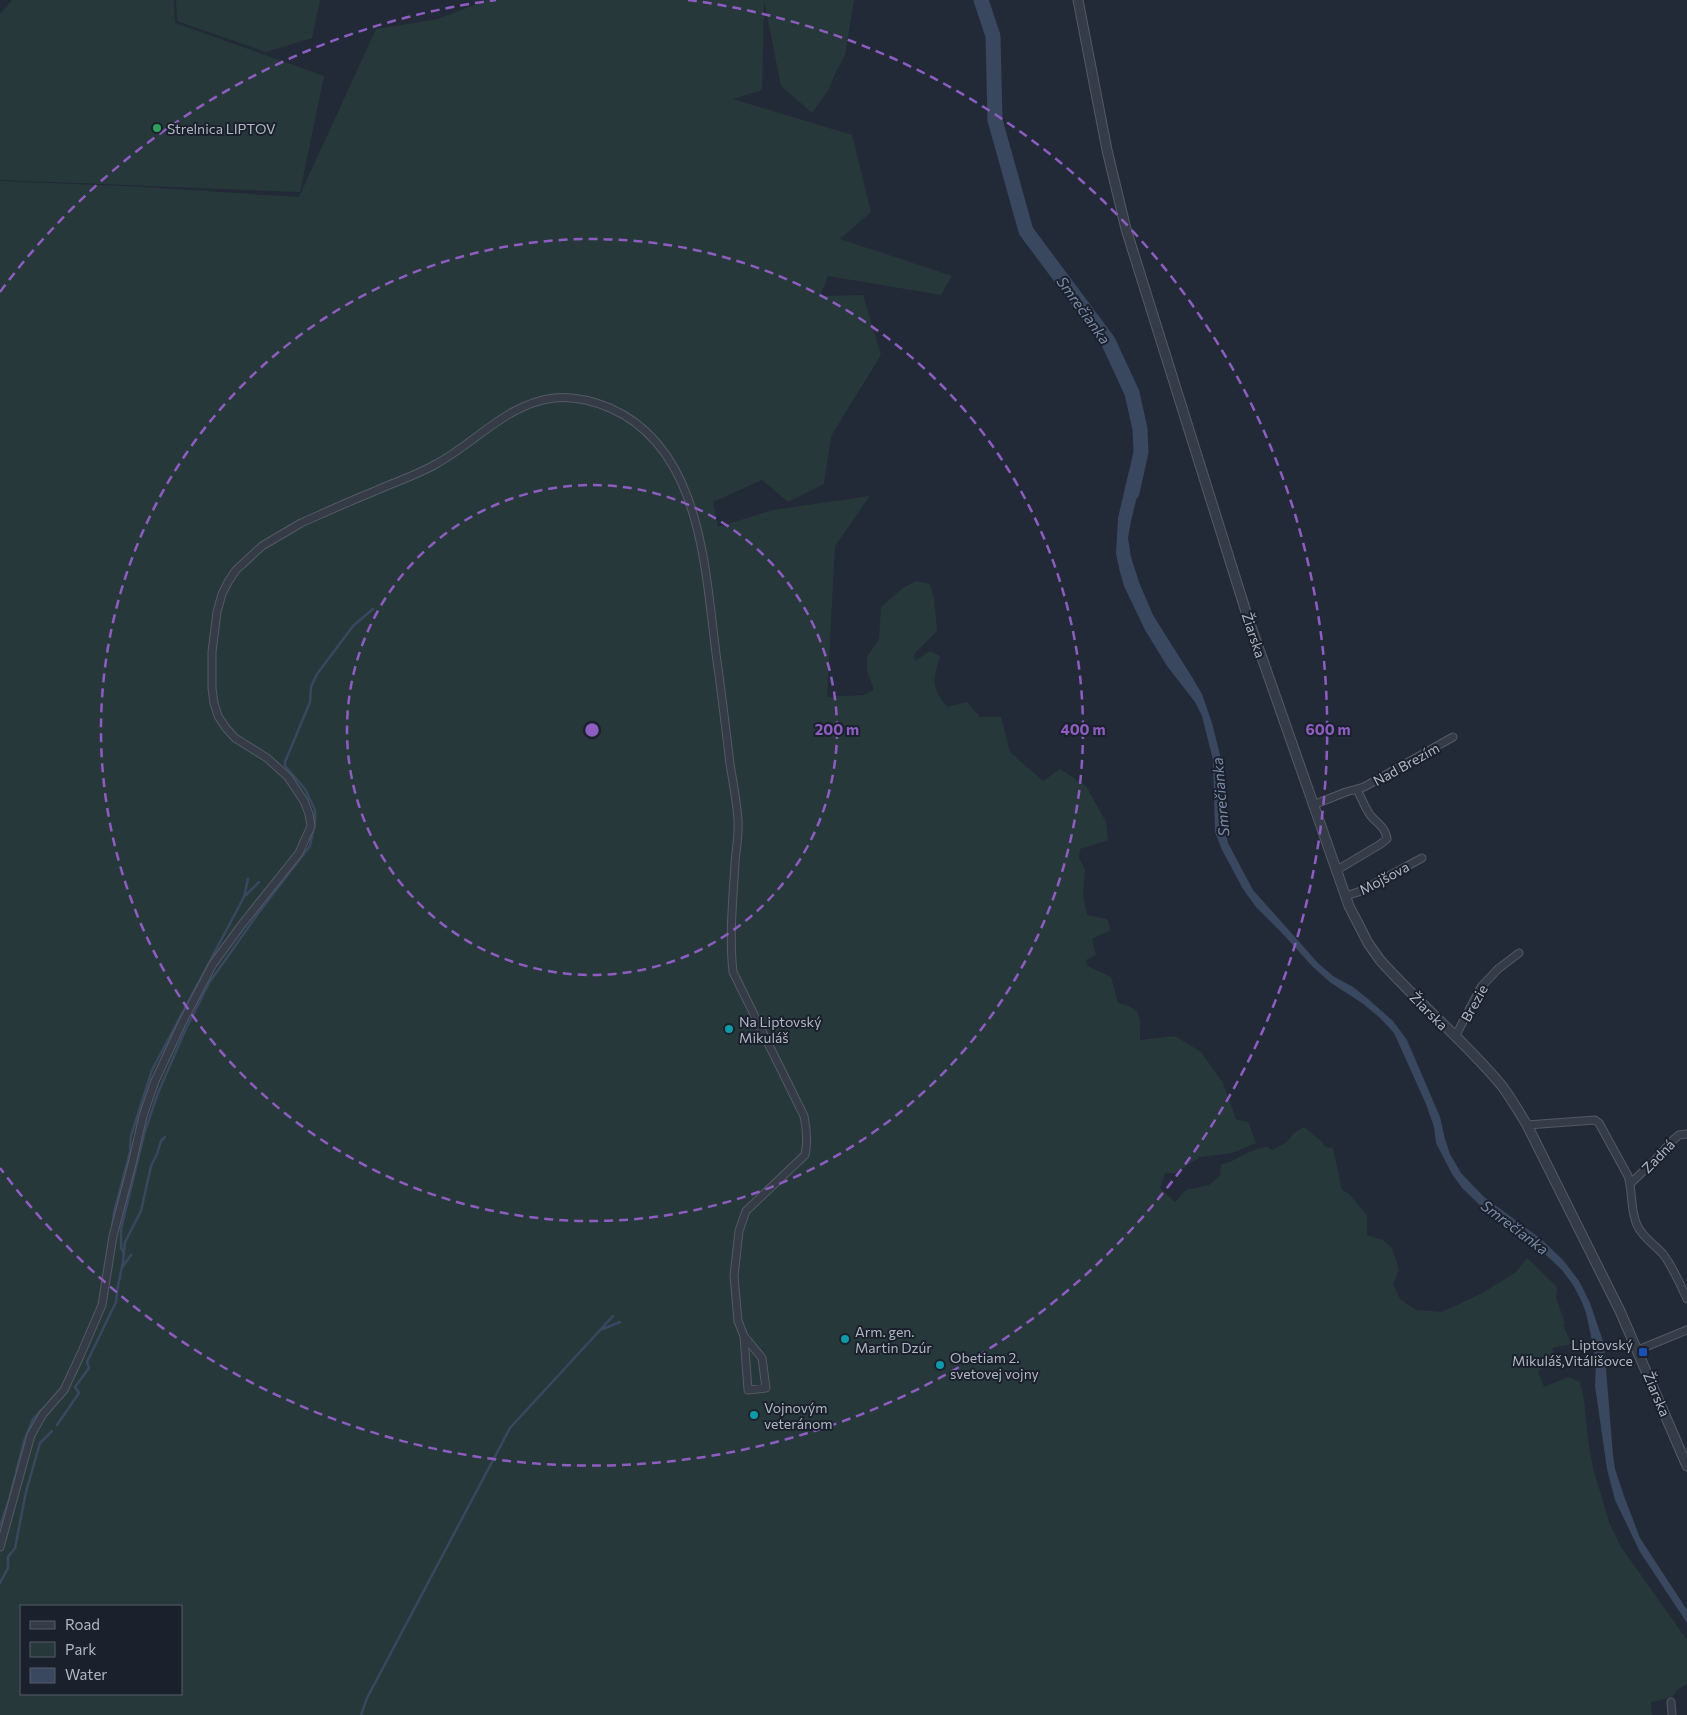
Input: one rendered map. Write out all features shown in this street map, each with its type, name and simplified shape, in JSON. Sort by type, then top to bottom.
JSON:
[{"type":"street","name":"Žiarska","points":[[1078,0],[1109,160],[1124,222],[1262,661],[1346,896],[1359,927],[1380,960],[1501,1086],[1527,1125],[1606,1280],[1687,1466]]},
{"type":"street","points":[[0,1548],[31,1435],[43,1414],[64,1390],[102,1305],[113,1236],[143,1116],[155,1081],[182,1023],[213,964],[299,853],[311,826],[310,814],[304,801],[288,777],[267,758],[235,738],[218,716],[214,704],[212,675],[217,612],[222,594],[236,570],[248,558],[280,534],[301,523],[435,465],[457,452],[514,411],[527,404],[541,400],[570,398],[591,402],[624,415],[659,446],[668,458],[689,499],[694,514],[703,562],[738,822],[733,898],[733,972],[804,1116],[808,1142],[804,1154],[746,1211],[739,1231],[734,1276],[738,1320],[744,1336],[748,1390],[766,1388],[762,1358],[744,1336]]},
{"type":"street","name":"Nad Brezím","points":[[1314,805],[1346,792],[1358,790],[1453,737]]},
{"type":"street","name":"Nad Brezím","points":[[1336,870],[1387,839],[1386,833],[1379,822],[1371,816],[1358,790]]},
{"type":"street","name":"Mojšova","points":[[1346,896],[1361,891],[1422,858]]},
{"type":"street","name":"Brezie","points":[[1455,1037],[1481,987],[1498,969],[1520,953]]},
{"type":"street","points":[[1527,1125],[1594,1120],[1599,1122],[1631,1183],[1632,1206],[1641,1233],[1663,1255],[1687,1298]]},
{"type":"street","name":"Zadná","points":[[1631,1183],[1673,1140],[1679,1135],[1687,1134]]},
{"type":"street","points":[[1638,1350],[1687,1330]]},
{"type":"street","points":[[1671,1702],[1672,1715]]},
{"type":"green space","name":"Strelnica LIPTOV","points":[[12,0],[174,0],[175,23],[324,76],[300,192],[0,180],[0,14]]},
{"type":"green space","points":[[176,0],[320,0],[312,38],[266,52],[177,21]]},
{"type":"green space","points":[[487,0],[764,0],[762,90],[733,99],[852,135],[871,212],[840,239],[952,276],[941,295],[828,276],[820,296],[863,295],[881,355],[831,436],[824,484],[788,502],[762,480],[713,502],[718,527],[773,510],[870,496],[835,546],[827,697],[863,695],[874,690],[867,671],[867,657],[879,639],[881,607],[903,588],[916,581],[930,584],[934,599],[937,631],[914,654],[915,661],[930,651],[940,656],[934,683],[935,688],[947,707],[967,702],[980,717],[1001,717],[1010,752],[1043,781],[1060,769],[1086,786],[1106,822],[1108,840],[1080,849],[1079,858],[1085,869],[1083,895],[1087,915],[1107,919],[1111,930],[1092,939],[1096,955],[1086,960],[1087,966],[1111,977],[1118,1003],[1132,1008],[1139,1015],[1140,1040],[1175,1036],[1201,1052],[1223,1083],[1236,1119],[1248,1122],[1256,1143],[1232,1153],[1200,1157],[1176,1173],[1165,1173],[1160,1188],[1175,1202],[1186,1190],[1209,1185],[1220,1176],[1221,1165],[1261,1148],[1267,1147],[1272,1150],[1287,1142],[1294,1133],[1304,1127],[1320,1140],[1325,1147],[1333,1148],[1342,1190],[1349,1194],[1367,1215],[1367,1235],[1383,1240],[1392,1248],[1399,1270],[1393,1284],[1400,1299],[1416,1310],[1442,1312],[1481,1294],[1516,1272],[1527,1258],[1557,1287],[1556,1298],[1571,1344],[1552,1348],[1555,1357],[1538,1371],[1544,1387],[1569,1377],[1580,1382],[1593,1468],[1609,1522],[1621,1547],[1687,1640],[1687,1684],[1677,1690],[1672,1697],[1651,1702],[1652,1715],[0,1715],[0,181],[126,186],[299,197],[376,29],[438,19]]},
{"type":"green space","points":[[764,0],[854,0],[845,55],[829,89],[812,113],[781,86]]},
{"type":"water","points":[[1129,471],[1142,476],[1128,538],[1131,557],[1153,615],[1202,694],[1212,723],[1220,755],[1223,817],[1228,843],[1253,890],[1318,963],[1333,976],[1353,987],[1367,998],[1393,1021],[1407,1040],[1440,1117],[1450,1154],[1461,1173],[1483,1196],[1541,1239],[1563,1260],[1579,1281],[1590,1303],[1604,1344],[1615,1469],[1640,1538],[1687,1610],[1687,1623],[1640,1552],[1615,1500],[1607,1469],[1595,1386],[1596,1359],[1586,1313],[1573,1285],[1562,1270],[1535,1245],[1489,1214],[1462,1188],[1452,1174],[1436,1143],[1434,1127],[1426,1104],[1394,1033],[1362,1003],[1331,983],[1313,967],[1256,907],[1243,889],[1222,850],[1215,832],[1213,760],[1202,716],[1195,702],[1167,666],[1145,630],[1124,586],[1120,572],[1116,554],[1118,518]]},
{"type":"waterway","name":"Smrečianka","points":[[981,0],[993,36],[995,120],[1026,231],[1108,341],[1132,393],[1140,429],[1141,452],[1132,493]]},
{"type":"waterway","points":[[124,1253],[121,1248],[121,1229],[145,1131],[158,1093],[184,1033],[209,983],[257,915],[310,846],[315,823],[315,810],[305,789],[285,766],[285,762],[310,702],[311,687],[317,674],[353,626],[373,609]]},
{"type":"waterway","points":[[130,1149],[131,1136],[152,1070],[244,897],[248,879]]},
{"type":"waterway","points":[[246,895],[259,882]]},
{"type":"waterway","points":[[57,1425],[79,1393],[75,1387],[89,1368],[87,1362],[116,1302],[125,1242],[141,1211],[151,1166],[161,1141],[165,1137]]},
{"type":"waterway","points":[[112,1230],[114,1212],[131,1148]]},
{"type":"waterway","points":[[123,1266],[131,1255]]},
{"type":"waterway","points":[[361,1715],[367,1698],[510,1428],[613,1316]]},
{"type":"waterway","points":[[603,1329],[620,1322]]},
{"type":"waterway","points":[[0,1526],[9,1500],[24,1441],[33,1419],[54,1397]]},
{"type":"waterway","points":[[0,1583],[8,1568],[8,1557],[15,1548],[26,1492],[40,1443],[52,1431]]},
{"type":"place","name":"Strelnica LIPTOV","points":[[157,128]]},
{"type":"place","name":"Na Liptovský Mikuláš","points":[[729,1029]]},
{"type":"place","name":"Arm. gen. Martin Dzúr","points":[[845,1339]]},
{"type":"place","name":"Liptovský Mikuláš,Vitálišovce","points":[[1643,1352]]},
{"type":"place","name":"Obetiam 2. svetovej vojny","points":[[940,1365]]},
{"type":"place","name":"Vojnovým veteránom","points":[[754,1415]]}]
